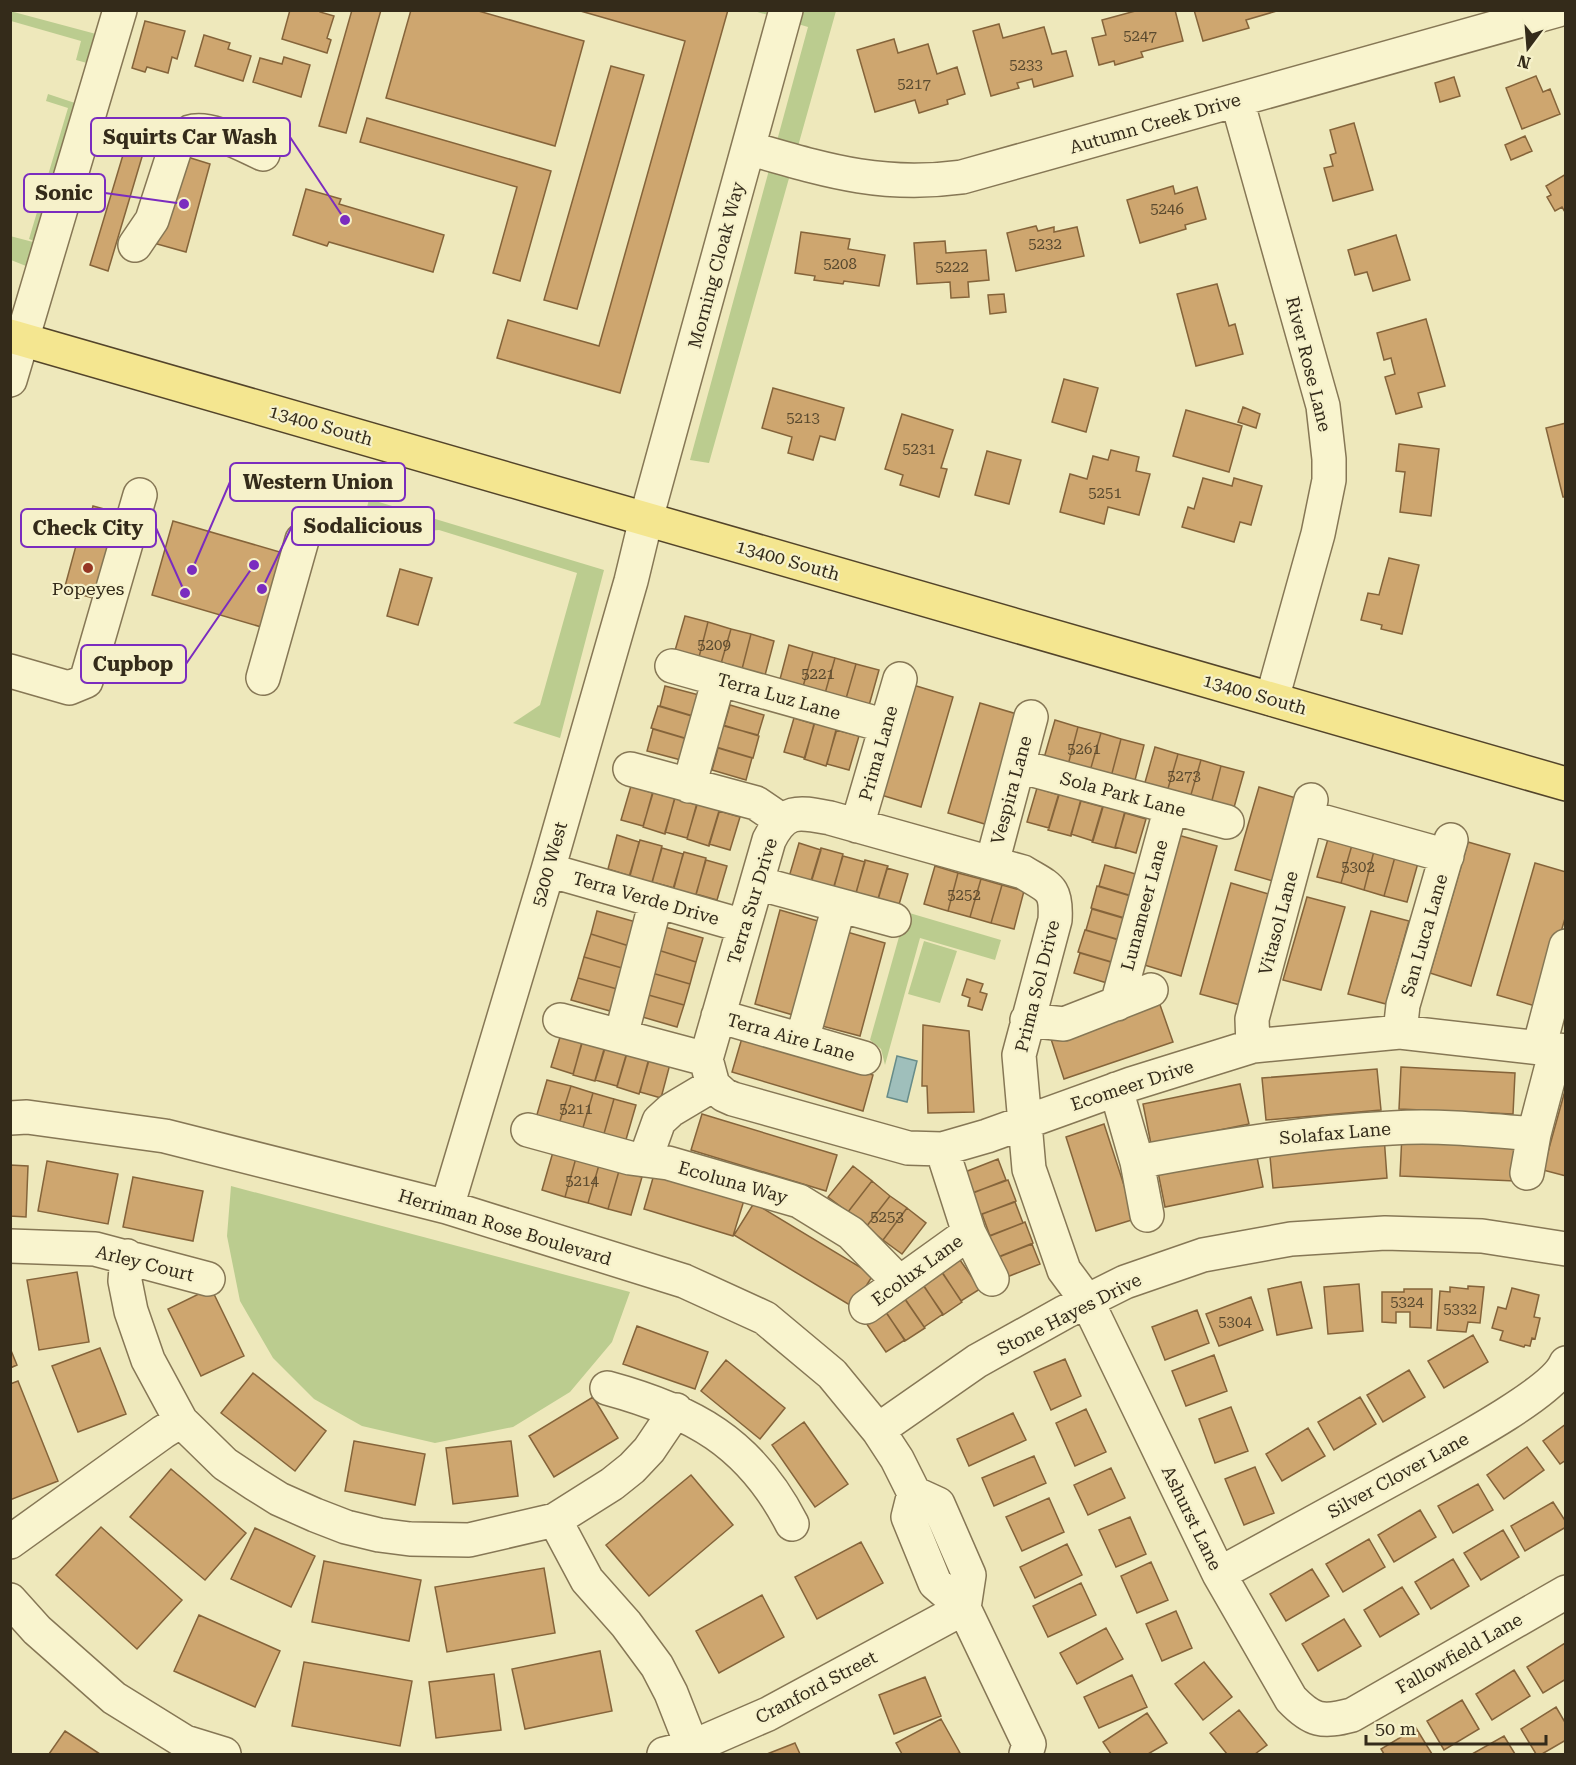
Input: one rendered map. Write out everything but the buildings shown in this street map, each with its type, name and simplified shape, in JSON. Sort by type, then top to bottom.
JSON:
[{"type":"main road","name":"13400 South","points":[[16,337],[1566,784]]},
{"type":"street","points":[[10,380],[16,337],[120,10]]},
{"type":"street","name":"Morning Cloak Way","points":[[646,519],[786,10]]},
{"type":"street","name":"Autumn Creek Drive","points":[[748,148],[839,173],[866,178],[892,181],[936,181],[992,170],[1558,10]]},
{"type":"street","name":"River Rose Lane","points":[[1237,100],[1323,406],[1329,459],[1329,480],[1318,534],[1272,699]]},
{"type":"street","points":[[135,245],[152,220],[178,140],[189,132],[201,130],[218,134],[262,154]]},
{"type":"street","points":[[10,671],[69,688],[86,681],[140,495]]},
{"type":"street","name":"5200 West","points":[[447,1207],[548,870],[631,581],[646,519]]},
{"type":"street","points":[[263,678],[302,540]]},
{"type":"street","name":"Terra Luz Lane","points":[[672,666],[886,726]]},
{"type":"street","points":[[689,786],[719,679]]},
{"type":"street","name":"Prima Lane","points":[[857,826],[900,679]]},
{"type":"street","name":"Vespira Lane","points":[[992,863],[1031,717]]},
{"type":"street","name":"Sola Park Lane","points":[[1018,766],[1227,822]]},
{"type":"street","points":[[630,769],[756,803],[781,820]]},
{"type":"street","name":"Lunameer Lane","points":[[1117,1004],[1171,807]]},
{"type":"street","name":"Vitasol Lane","points":[[1253,1046],[1252,1019],[1309,808],[1449,848]]},
{"type":"street","name":"Terra Sur Drive","points":[[709,1072],[718,1016],[769,840],[781,820],[789,815],[802,813],[857,826],[992,863],[1023,872],[1051,889]]},
{"type":"street","name":"San Luca Lane","points":[[1400,1032],[1403,1005],[1449,848]]},
{"type":"street","name":"Terra Verde Drive","points":[[548,870],[744,926]]},
{"type":"street","points":[[757,883],[894,920]]},
{"type":"street","name":"Prima Sol Drive","points":[[1051,889],[1056,901],[1055,920],[1018,1055],[1029,1169],[1064,1270],[1087,1301]]},
{"type":"street","points":[[621,1036],[656,901]]},
{"type":"street","points":[[802,1040],[839,906]]},
{"type":"street","points":[[1527,1173],[1553,1050],[1566,946]]},
{"type":"street","name":"Lunameer Lane","points":[[1027,1020],[1064,1024],[1151,990]]},
{"type":"street","name":"Terra Aire Lane","points":[[718,1016],[864,1058]]},
{"type":"street","name":"Ecomeer Drive","points":[[560,1020],[621,1036],[709,1072],[724,1095],[733,1099],[908,1148],[942,1149],[987,1136],[1025,1120],[1116,1089],[1253,1046],[1400,1032],[1553,1050]]},
{"type":"street","points":[[645,1160],[659,1121],[709,1072]]},
{"type":"street","points":[[1116,1089],[1137,1162],[1148,1215]]},
{"type":"street","name":"Herriman Rose Boulevard","points":[[10,1118],[27,1117],[165,1136],[447,1207],[684,1281],[765,1318],[832,1374],[878,1430],[914,1493],[938,1504],[969,1575],[964,1608]]},
{"type":"street","name":"Solafax Lane","points":[[1137,1162],[1243,1142],[1304,1134],[1393,1127],[1465,1128],[1534,1134]]},
{"type":"street","name":"Ecoluna Way","points":[[528,1130],[630,1158],[668,1163],[799,1201],[851,1233],[899,1282]]},
{"type":"street","points":[[942,1149],[969,1233],[992,1279]]},
{"type":"street","name":"Ecolux Lane","points":[[866,1307],[969,1233]]},
{"type":"street","name":"Stone Hayes Drive","points":[[878,1430],[977,1361],[1087,1301],[1125,1282],[1203,1255],[1291,1239],[1385,1233],[1472,1236],[1566,1249]]},
{"type":"street","name":"Arley Court","points":[[10,1246],[95,1249],[208,1279]]},
{"type":"street","points":[[127,1256],[125,1281],[134,1320],[148,1360],[181,1421],[225,1464],[255,1484],[297,1507],[346,1527],[410,1539],[469,1540],[555,1520],[612,1484],[632,1468],[649,1450],[676,1410]]},
{"type":"street","name":"Ashurst Lane","points":[[1087,1301],[1219,1574],[1291,1699],[1303,1712],[1318,1720]]},
{"type":"street","name":"Silver Clover Lane","points":[[1219,1574],[1482,1428],[1544,1388],[1563,1370],[1566,1364]]},
{"type":"street","points":[[607,1388],[648,1399],[676,1410],[728,1442],[752,1466],[792,1524]]},
{"type":"street","points":[[10,1542],[181,1421]]},
{"type":"street","points":[[555,1520],[587,1580],[626,1624],[657,1666],[671,1693],[684,1752]]},
{"type":"street","name":"Fallowfield Lane","points":[[1318,1720],[1334,1720],[1352,1715],[1566,1592]]},
{"type":"street","points":[[10,1600],[38,1630],[114,1698],[182,1748],[224,1755]]},
{"type":"street","points":[[964,1608],[1035,1751]]},
{"type":"street","name":"Cranford Street","points":[[684,1752],[768,1714],[964,1608]]},
{"type":"green space","points":[[10,11],[96,34],[87,63],[76,60],[81,41],[11,21]]},
{"type":"green space","points":[[754,11],[836,11],[709,463],[690,460],[808,27]]},
{"type":"green space","points":[[48,94],[75,103],[34,241],[29,239],[68,108],[46,101]]},
{"type":"green space","points":[[10,236],[33,242],[26,266],[11,260]]},
{"type":"green space","points":[[369,499],[604,570],[560,738],[513,723],[540,705],[577,573],[439,530],[360,537]]},
{"type":"green space","points":[[906,912],[1001,940],[995,960],[920,938],[885,1065],[881,1049],[870,1040]]},
{"type":"green space","points":[[924,941],[957,951],[940,1003],[908,994]]},
{"type":"green space","points":[[231,1186],[630,1292],[612,1342],[570,1392],[513,1427],[435,1443],[362,1426],[314,1399],[273,1358],[240,1301],[227,1236]]},
{"type":"water","points":[[897,1056],[917,1061],[907,1102],[887,1097]]},
{"type":"place","name":"Sonic","points":[[184,204]]},
{"type":"place","name":"Squirts Car Wash","points":[[345,220]]},
{"type":"place","name":"Cupbop","points":[[254,565]]},
{"type":"place","name":"Popeyes","points":[[88,568]]},
{"type":"place","name":"Western Union","points":[[192,570]]},
{"type":"place","name":"Sodalicious","points":[[262,589]]},
{"type":"place","name":"Check City","points":[[185,593]]}]
